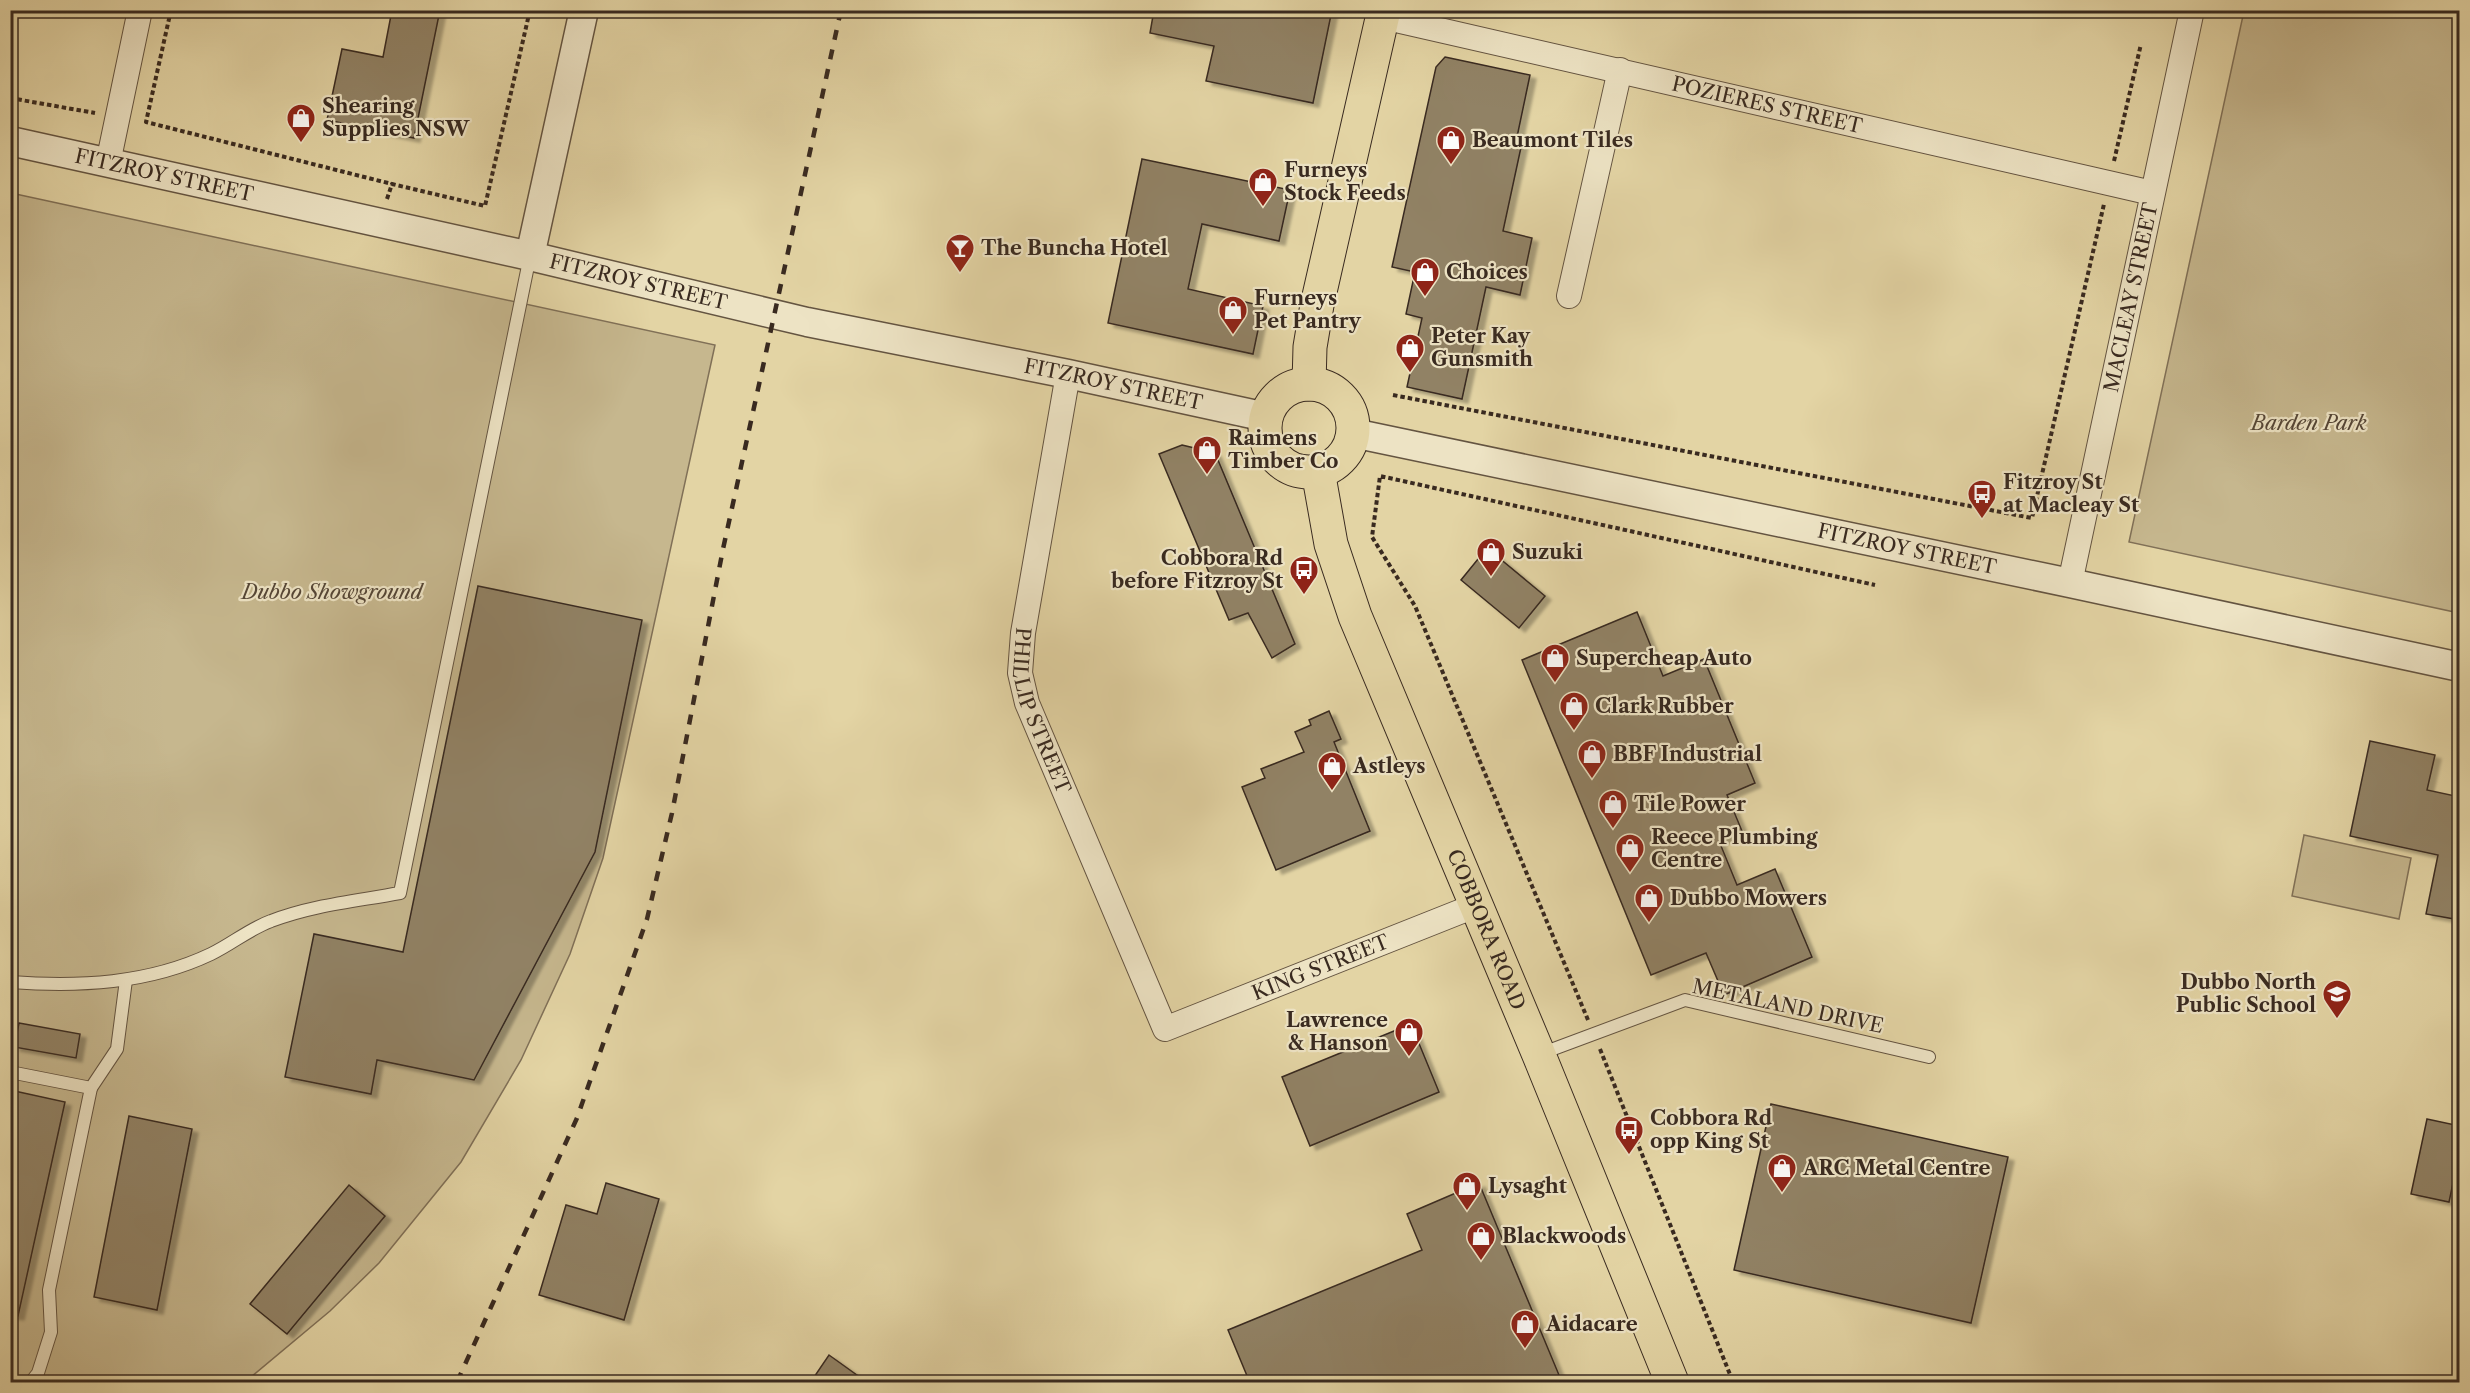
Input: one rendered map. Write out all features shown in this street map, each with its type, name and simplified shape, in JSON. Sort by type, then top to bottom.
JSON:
[{"type":"main road","points":[[1309,384],[1310,347],[1317,305],[1384,14]]},
{"type":"main road","points":[[1309,384],[1321,386],[1342,399],[1352,420],[1353,433],[1342,458],[1318,471],[1303,472],[1289,467],[1277,458],[1269,446],[1265,431],[1266,417],[1272,404],[1282,393],[1295,386],[1309,384]]},
{"type":"main road","name":"COBBORA ROAD","points":[[1318,471],[1331,544],[1355,616],[1539,1055],[1672,1383]]},
{"type":"street","points":[[108,163],[140,10]]},
{"type":"street","points":[[530,256],[584,10]]},
{"type":"street","name":"MACLEAY STREET","points":[[2070,583],[2192,10]]},
{"type":"street","name":"POZIERES STREET","points":[[1384,14],[2152,193]]},
{"type":"street","points":[[1569,296],[1620,70]]},
{"type":"street","name":"FITZROY STREET","points":[[10,141],[530,256],[807,322],[1068,374],[1266,417]]},
{"type":"street","name":"PHILLIP STREET","points":[[1068,374],[1023,633],[1020,673],[1027,703],[1165,1029]]},
{"type":"street","name":"FITZROY STREET","points":[[1353,433],[2460,667]]},
{"type":"street","name":"KING STREET","points":[[1165,1029],[1477,905]]},
{"type":"lane","points":[[10,982],[60,985],[126,980],[180,967],[214,953],[245,932],[299,912],[400,893],[530,256]]},
{"type":"lane","points":[[31,1383],[38,1372],[51,1332],[49,1290],[91,1088],[117,1049],[126,980]]},
{"type":"lane","name":"METALAND DRIVE","points":[[1539,1055],[1685,1000],[1929,1057]]},
{"type":"lane","points":[[10,1072],[91,1088]]},
{"type":"path","points":[[146,123],[171,10]]},
{"type":"path","points":[[10,98],[146,123],[485,206],[530,10]]},
{"type":"path","points":[[1393,395],[2032,519],[2141,44]]},
{"type":"path","points":[[380,223],[392,184]]},
{"type":"path","points":[[1733,1383],[1594,1034],[1414,606],[1372,537],[1380,476],[1875,585]]},
{"type":"green space","name":"Barden Park","points":[[2244,11],[2459,11],[2459,613],[2129,542]]},
{"type":"green space","name":"Dubbo Showground","points":[[11,193],[715,345],[603,858],[570,954],[521,1060],[461,1162],[379,1263],[330,1311],[245,1382],[11,1382]]},
{"type":"green space","points":[[2304,835],[2411,858],[2399,919],[2292,896]]},
{"type":"building","points":[[392,10],[440,10],[414,138],[327,120],[342,49],[383,57]]},
{"type":"building","points":[[1154,10],[1332,10],[1313,103],[1206,81],[1214,46],[1150,33]]},
{"type":"building","points":[[1445,57],[1530,75],[1517,137],[1523,138],[1503,231],[1532,238],[1520,295],[1486,287],[1462,399],[1407,387],[1422,318],[1406,314],[1415,272],[1392,267],[1436,67]]},
{"type":"building","points":[[1142,159],[1290,190],[1279,241],[1202,224],[1188,289],[1263,306],[1253,354],[1108,323]]},
{"type":"building","points":[[1182,445],[1215,453],[1295,644],[1272,658],[1248,613],[1229,620],[1159,454]]},
{"type":"building","points":[[1487,548],[1545,596],[1519,628],[1461,580]]},
{"type":"building","points":[[478,586],[642,620],[595,852],[474,1080],[377,1060],[371,1094],[285,1077],[314,934],[403,952]]},
{"type":"building","points":[[1637,612],[1663,676],[1704,659],[1755,783],[1727,795],[1742,831],[1719,841],[1737,885],[1775,869],[1812,957],[1724,995],[1706,953],[1651,975],[1522,660]]},
{"type":"building","points":[[1329,711],[1341,739],[1334,742],[1370,831],[1276,870],[1242,787],[1265,778],[1261,769],[1304,752],[1295,732],[1311,725],[1309,720]]},
{"type":"building","points":[[2370,741],[2435,755],[2427,790],[2460,797],[2460,920],[2426,914],[2438,855],[2350,836]]},
{"type":"building","points":[[19,1023],[80,1034],[76,1058],[14,1047]]},
{"type":"building","points":[[1411,1024],[1439,1092],[1310,1146],[1282,1077]]},
{"type":"building","points":[[10,1090],[65,1102],[18,1316],[10,1315]]},
{"type":"building","points":[[1771,1104],[2008,1157],[1971,1323],[1734,1270]]},
{"type":"building","points":[[129,1116],[192,1129],[157,1310],[94,1297]]},
{"type":"building","points":[[2427,1119],[2460,1126],[2460,1150],[2449,1202],[2411,1194]]},
{"type":"building","points":[[606,1183],[659,1199],[624,1320],[539,1295],[566,1205],[597,1214]]},
{"type":"building","points":[[1479,1183],[1559,1375],[1540,1383],[1250,1383],[1228,1330],[1422,1250],[1407,1214]]},
{"type":"building","points":[[349,1185],[385,1216],[287,1334],[250,1304]]},
{"type":"building","points":[[829,1355],[868,1383],[810,1383]]},
{"type":"railway","points":[[457,1382],[577,1118],[647,919],[672,813],[723,549],[841,10]]},
{"type":"place","name":"Shearing Supplies NSW","points":[[301,144]]},
{"type":"place","name":"Beaumont Tiles","points":[[1451,166]]},
{"type":"place","name":"Furneys Stock Feeds","points":[[1263,208]]},
{"type":"place","name":"The Buncha Hotel","points":[[960,274]]},
{"type":"place","name":"Choices","points":[[1425,298]]},
{"type":"place","name":"Furneys Pet Pantry","points":[[1233,336]]},
{"type":"place","name":"Peter Kay Gunsmith","points":[[1410,374]]},
{"type":"place","name":"Raimens Timber Co","points":[[1207,476]]},
{"type":"place","name":"Fitzroy St at Macleay St","points":[[1982,520]]},
{"type":"place","name":"Suzuki","points":[[1491,578]]},
{"type":"place","name":"Cobbora Rd before Fitzroy St","points":[[1304,596]]},
{"type":"place","name":"Supercheap Auto","points":[[1555,684]]},
{"type":"place","name":"Clark Rubber","points":[[1574,732]]},
{"type":"place","name":"BBF Industrial","points":[[1592,780]]},
{"type":"place","name":"Astleys","points":[[1332,792]]},
{"type":"place","name":"Tile Power","points":[[1613,830]]},
{"type":"place","name":"Reece Plumbing Centre","points":[[1630,874]]},
{"type":"place","name":"Dubbo Mowers","points":[[1649,924]]},
{"type":"place","name":"Dubbo North Public School","points":[[2337,1020]]},
{"type":"place","name":"Lawrence & Hanson","points":[[1409,1058]]},
{"type":"place","name":"Cobbora Rd opp King St","points":[[1629,1156]]},
{"type":"place","name":"ARC Metal Centre","points":[[1782,1194]]},
{"type":"place","name":"Lysaght","points":[[1467,1212]]},
{"type":"place","name":"Blackwoods","points":[[1481,1262]]},
{"type":"place","name":"Aidacare","points":[[1525,1350]]}]
